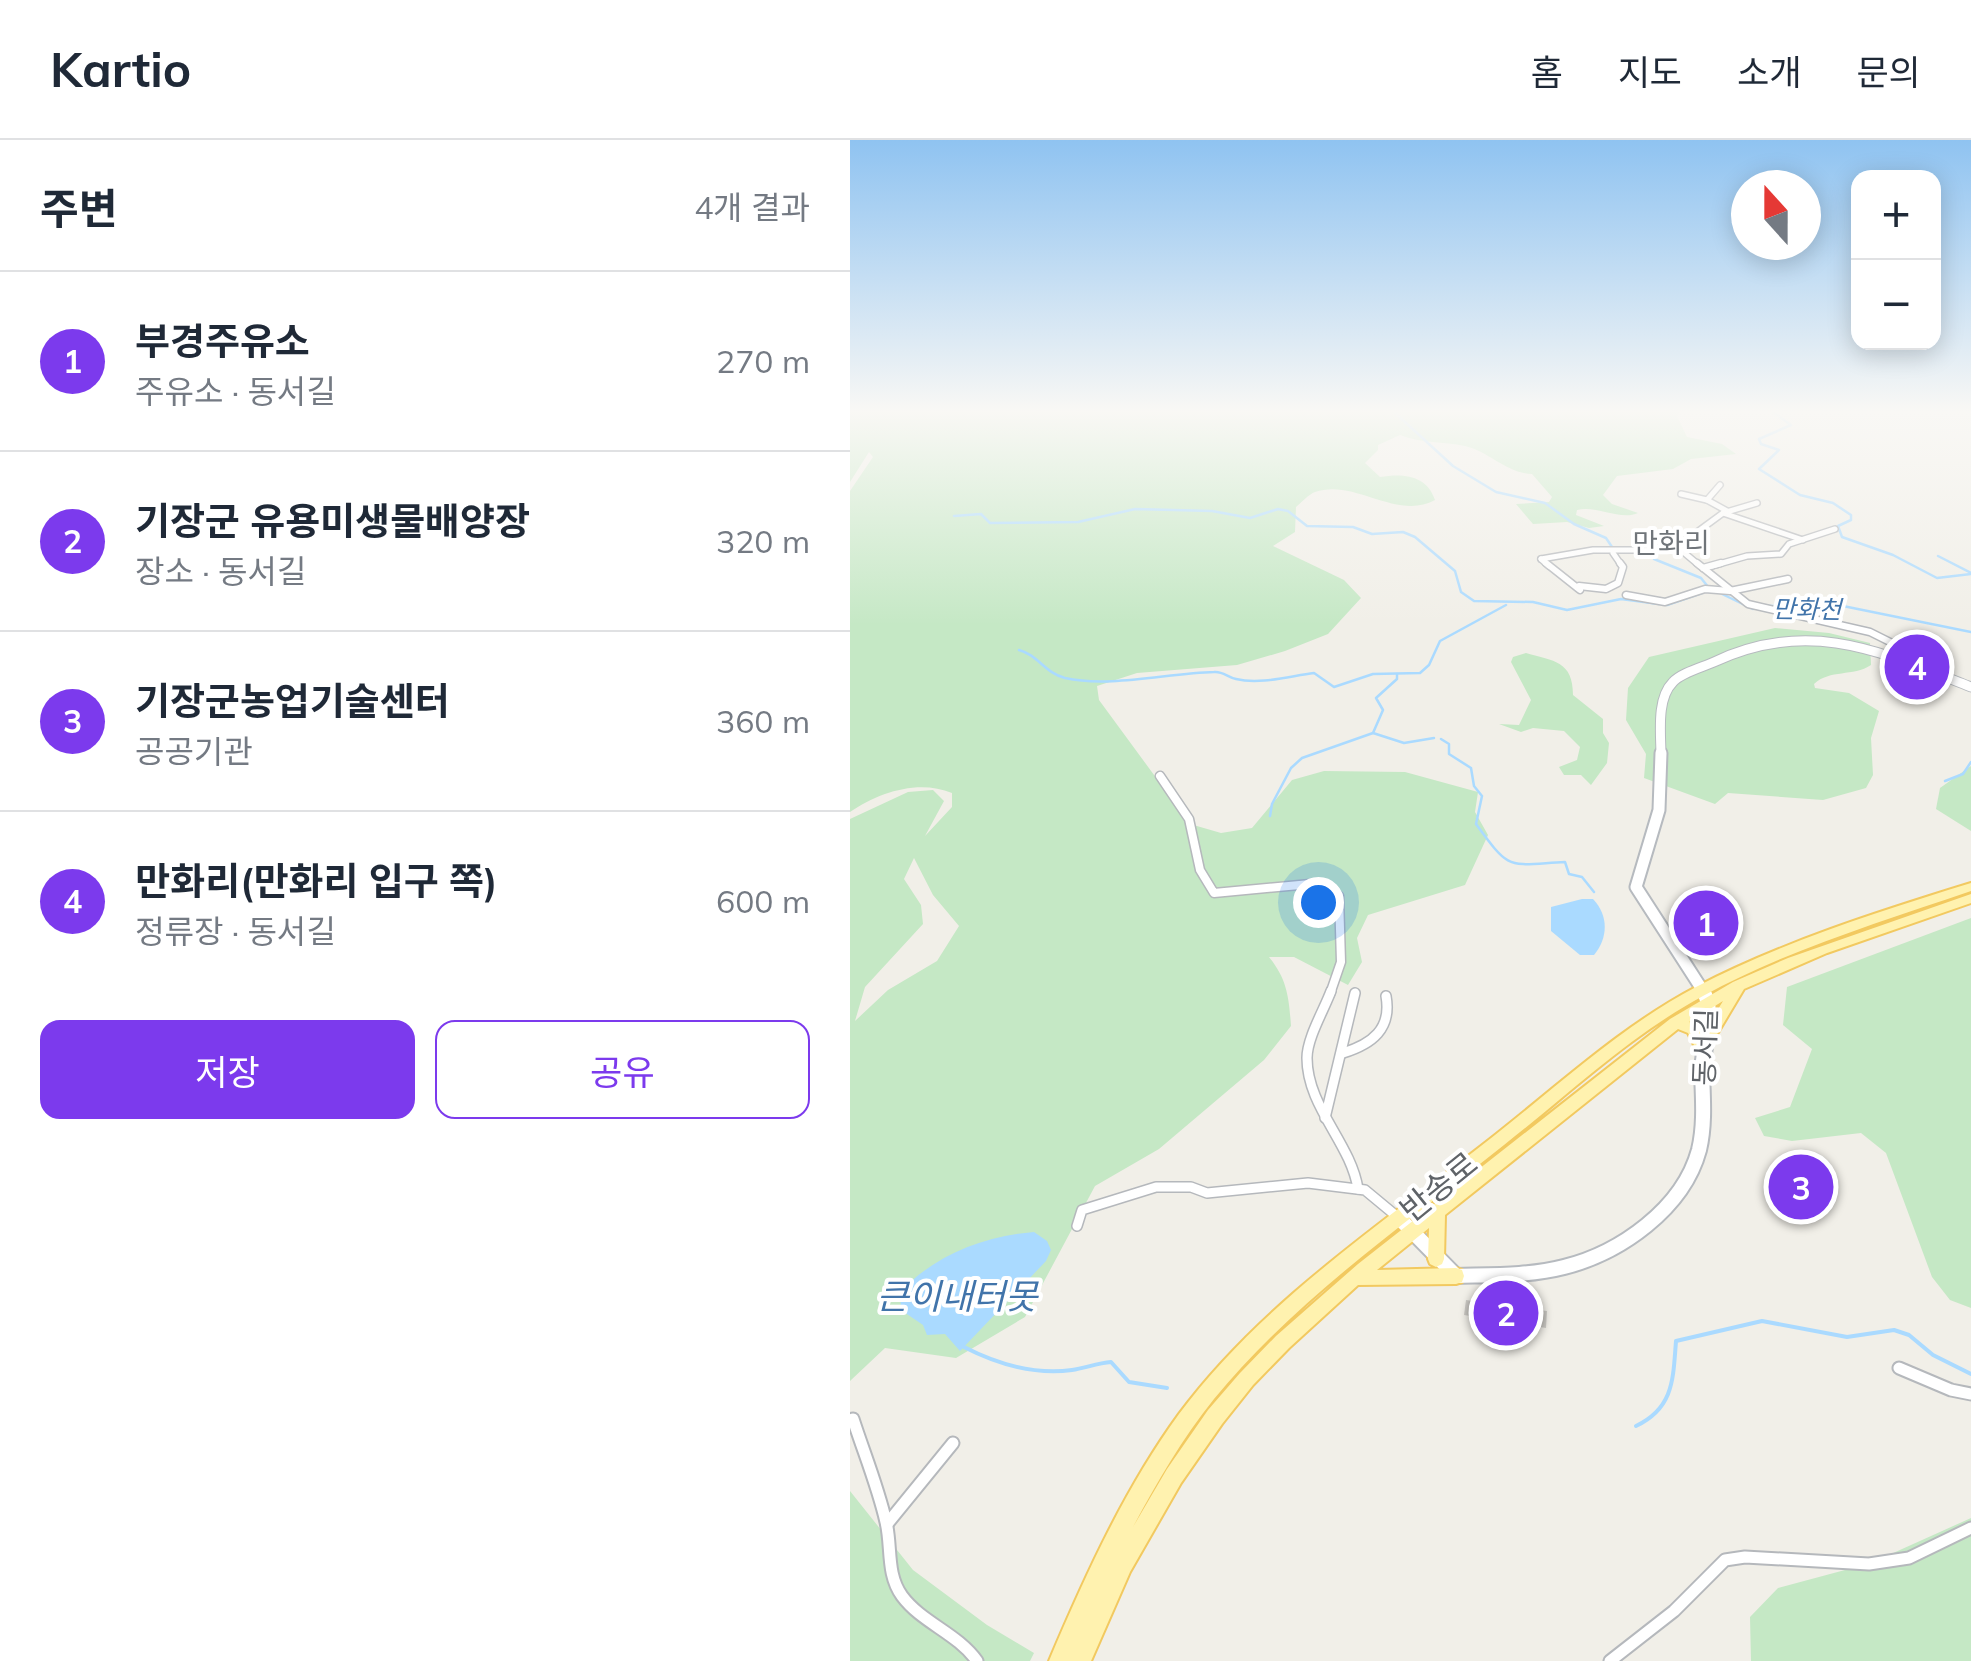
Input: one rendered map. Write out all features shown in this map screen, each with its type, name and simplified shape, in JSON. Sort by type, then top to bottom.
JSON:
[{"type":"main road","name":"반송로","points":[[1065,1660],[1120,1536],[1166,1450],[1261,1334],[1413,1233],[1707,995],[1780,955],[1971,887]]},
{"type":"main road","name":"반송로","points":[[1065,1660],[1149,1514],[1206,1430],[1246,1381],[1335,1298],[1400,1218],[1675,1005],[1971,898]]},
{"type":"main road","points":[[1702,1047],[1740,984]]},
{"type":"main road","points":[[1675,1023],[1693,1029],[1702,1047]]},
{"type":"main road","points":[[1436,1259],[1438,1213]]},
{"type":"main road","points":[[1357,1267],[1456,1276]]},
{"type":"street","points":[[1707,500],[1720,486]]},
{"type":"street","points":[[1681,494],[1707,500],[1736,521],[1775,528],[1803,540]]},
{"type":"street","points":[[1682,550],[1678,546],[1725,512],[1757,503]]},
{"type":"street","points":[[1703,568],[1747,556],[1781,554],[1789,544],[1836,528]]},
{"type":"street","points":[[1613,553],[1624,566],[1618,584],[1606,589],[1580,588],[1541,560],[1571,550],[1682,550]]},
{"type":"street","name":"동서길","points":[[1682,550],[1730,591],[1757,608],[1882,636],[1907,657],[1971,688]]},
{"type":"street","points":[[1730,591],[1788,579]]},
{"type":"street","name":"동서길","points":[[1626,595],[1665,602],[1710,588],[1730,591]]},
{"type":"street","name":"동서길","points":[[1456,1276],[1530,1274],[1608,1254],[1661,1212],[1692,1170],[1698,1155],[1702,1138],[1702,1047],[1707,995],[1644,904],[1636,886],[1659,810],[1662,703],[1673,681],[1739,650],[1816,638],[1869,646],[1907,657]]},
{"type":"street","points":[[1160,776],[1191,821],[1195,856],[1205,885],[1214,893],[1288,884],[1323,888],[1339,896],[1342,962],[1307,1057],[1325,1118],[1355,1168],[1358,1188]]},
{"type":"street","points":[[1325,1118],[1336,1093],[1347,1018],[1356,993]]},
{"type":"street","points":[[1343,1053],[1383,1032],[1388,1023],[1386,996]]},
{"type":"street","points":[[1077,1226],[1082,1210],[1156,1187],[1191,1187],[1207,1194],[1287,1183],[1358,1188],[1369,1192],[1400,1218],[1456,1276]]},
{"type":"street","points":[[1899,1368],[1951,1390],[1971,1394]]},
{"type":"street","points":[[853,1419],[887,1524],[891,1570],[899,1592],[962,1642],[978,1661]]},
{"type":"street","points":[[887,1524],[954,1443]]},
{"type":"street","points":[[1610,1661],[1674,1611],[1725,1560],[1745,1557],[1869,1564],[1909,1558],[1971,1528]]},
{"type":"green space","points":[[855,483],[1423,483],[1435,500],[1421,505],[1406,506],[1330,489],[1315,492],[1296,507],[1295,532],[1273,546],[1344,580],[1361,598],[1328,634],[1237,665],[1137,673],[1097,686],[1099,700],[1190,824],[1221,833],[1252,828],[1292,780],[1324,771],[1405,772],[1478,792],[1475,812],[1488,835],[1465,885],[1368,915],[1357,938],[1362,962],[1348,985],[1294,957],[1269,957],[1286,989],[1291,1026],[1264,1060],[1159,1149],[1095,1186],[1025,1317],[956,1358],[885,1348],[850,1381],[850,819],[908,792],[933,790],[944,801],[925,836],[952,807],[952,793],[926,787],[900,790],[850,812],[850,491]],"holes":[[[914,858],[933,895],[959,926],[937,961],[888,990],[855,1021],[865,987],[923,924],[921,905],[904,879]]]},
{"type":"green space","points":[[1540,483],[1612,483],[1603,495],[1612,504],[1638,513],[1577,510],[1576,515],[1604,526],[1589,528],[1567,522],[1533,524],[1516,504],[1549,502],[1552,497]]},
{"type":"green space","points":[[1775,628],[1829,633],[1870,643],[1871,665],[1827,676],[1814,684],[1815,688],[1849,693],[1879,711],[1871,738],[1873,775],[1866,788],[1823,800],[1728,793],[1715,804],[1644,778],[1646,754],[1626,720],[1628,688],[1649,657]]},
{"type":"green space","points":[[1526,653],[1566,669],[1573,695],[1603,719],[1603,733],[1609,743],[1607,763],[1591,785],[1581,775],[1564,775],[1559,767],[1577,760],[1580,747],[1564,731],[1533,728],[1521,732],[1499,724],[1519,725],[1531,700],[1511,662],[1513,657]]},
{"type":"green space","points":[[1971,766],[1971,831],[1936,809],[1940,788]]},
{"type":"green space","points":[[1971,918],[1971,1308],[1950,1300],[1932,1277],[1886,1153],[1861,1133],[1792,1141],[1764,1136],[1755,1118],[1790,1107],[1812,1049],[1783,1025],[1787,987]]},
{"type":"green space","points":[[850,1491],[913,1570],[987,1625],[1034,1653],[1030,1661],[850,1661]]},
{"type":"green space","points":[[1971,1518],[1971,1661],[1751,1661],[1750,1617],[1778,1588],[1871,1563]]},
{"type":"water","points":[[1593,899],[1604,920],[1604,934],[1594,955],[1580,955],[1551,931],[1551,907]]},
{"type":"water","name":"큰이내터못","points":[[1034,1232],[1047,1241],[1051,1250],[1046,1261],[960,1351],[945,1334],[927,1335],[923,1325],[901,1310],[900,1292],[944,1258],[978,1243]]},
{"type":"building","points":[[1466,1300],[1547,1311],[1546,1328],[1464,1315]]},
{"type":"waterway","name":"만화천","points":[[1481,483],[1496,492],[1545,503],[1574,524],[1606,538],[1614,550]]},
{"type":"waterway","points":[[1781,483],[1800,495],[1833,503],[1851,515],[1851,520],[1838,526],[1842,537],[1893,555],[1937,578],[1971,574]]},
{"type":"waterway","points":[[954,516],[981,514],[990,523],[1078,522],[1135,509],[1212,511],[1250,518],[1278,509],[1288,511],[1307,526],[1353,527],[1372,534],[1403,532],[1415,537],[1455,571],[1461,592],[1474,601],[1533,602],[1567,610],[1621,599],[1659,604]]},
{"type":"waterway","points":[[1938,556],[1971,573]]},
{"type":"waterway","name":"만화천","points":[[1654,559],[1701,578],[1709,588]]},
{"type":"waterway","points":[[1667,605],[1702,593]]},
{"type":"waterway","name":"만화천","points":[[1720,593],[1753,609]]},
{"type":"waterway","points":[[1019,650],[1058,676],[1082,681],[1217,672],[1255,681],[1314,673],[1334,687],[1373,674],[1420,673],[1429,665],[1440,641],[1506,605]]},
{"type":"waterway","name":"만화천","points":[[1765,606],[1843,606],[1971,632]]},
{"type":"waterway","points":[[1373,733],[1383,710],[1376,698],[1397,679],[1397,674]]},
{"type":"waterway","points":[[1270,816],[1291,768],[1302,758],[1373,733]]},
{"type":"waterway","points":[[1373,733],[1404,743],[1434,738]]},
{"type":"waterway","points":[[1441,739],[1449,744],[1449,754],[1471,768],[1474,786],[1482,796],[1476,824],[1497,851],[1521,864],[1565,862],[1569,874],[1582,877],[1594,892]]},
{"type":"waterway","points":[[1945,781],[1963,774],[1971,762]]},
{"type":"waterway","points":[[1636,1426],[1649,1419],[1665,1401],[1672,1380],[1676,1341],[1762,1321],[1847,1337],[1894,1330],[1909,1335],[1933,1355],[1971,1374]]},
{"type":"waterway","points":[[964,1347],[1003,1363],[1044,1371],[1111,1362],[1129,1382],[1167,1388]]},
{"type":"place","name":"만화리(만화리 입구 쪽)","points":[[1917,667]]},
{"type":"place","name":"부경주유소","points":[[1706,923]]},
{"type":"place","name":"기장군농업기술센터","points":[[1801,1187]]},
{"type":"place","name":"기장군 유용미생물배양장","points":[[1506,1313]]},
{"type":"district","name":"만화리","points":[[1671,543]]}]
